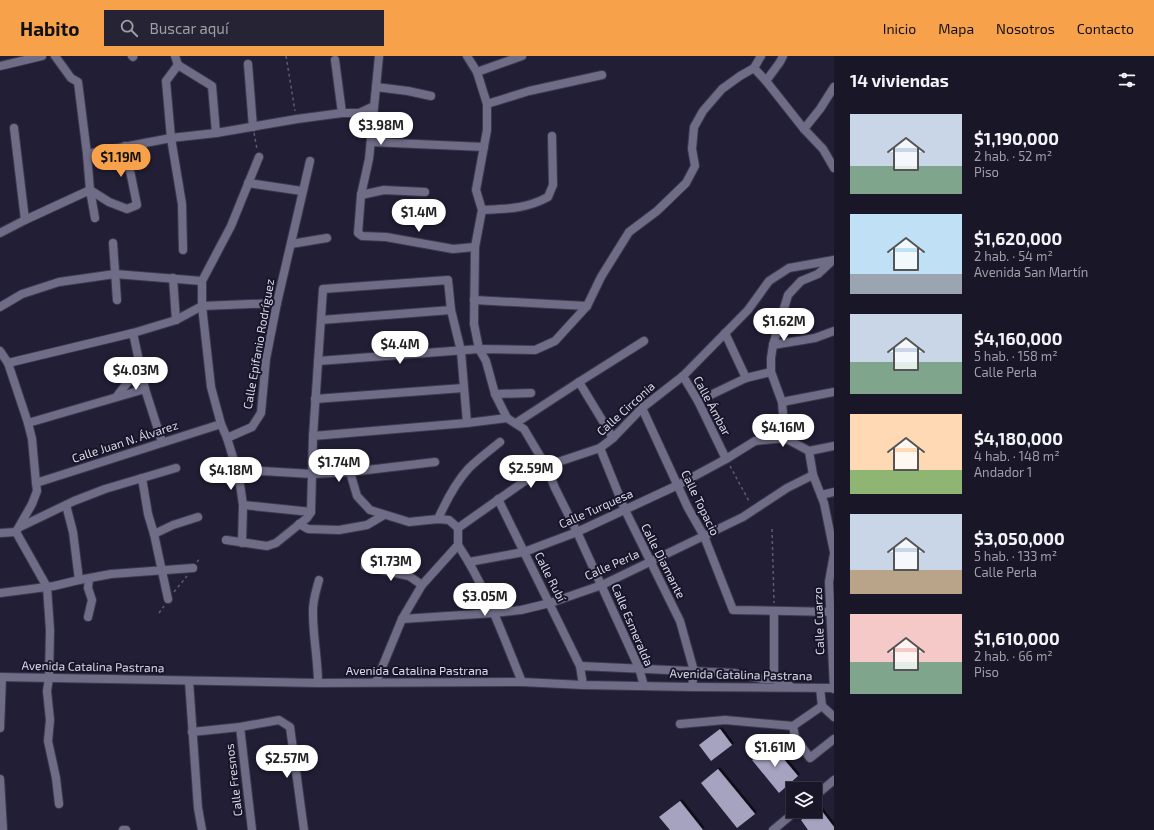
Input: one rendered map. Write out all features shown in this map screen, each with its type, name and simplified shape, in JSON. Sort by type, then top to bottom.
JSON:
[{"type":"street","points":[[0,66],[42,56]]},
{"type":"street","points":[[55,56],[71,78],[78,82],[90,190],[95,218]]},
{"type":"street","points":[[175,56],[178,66],[212,86],[216,133]]},
{"type":"street","points":[[379,56],[369,159],[361,196],[358,233],[362,236],[386,237],[453,249],[475,247]]},
{"type":"street","points":[[467,56],[477,72],[487,104],[487,130],[476,190],[482,210],[475,247],[474,324],[479,349],[486,361],[495,394],[507,418],[516,423],[644,341]]},
{"type":"street","points":[[477,72],[520,56]]},
{"type":"street","points":[[318,361],[479,349],[535,350],[555,341],[587,306],[601,277],[629,232],[657,211],[686,183],[694,166],[692,149],[694,127],[703,111],[722,89],[754,68],[760,56]]},
{"type":"street","points":[[766,80],[783,56]]},
{"type":"street","points":[[335,60],[342,113]]},
{"type":"street","points":[[248,64],[253,127]]},
{"type":"street","points":[[178,66],[166,81],[171,138],[182,204],[183,250]]},
{"type":"street","points":[[754,68],[766,80],[804,129],[823,149],[834,168]]},
{"type":"street","points":[[487,104],[529,91],[602,75]]},
{"type":"street","points":[[376,87],[408,91],[431,96]]},
{"type":"street","points":[[804,129],[820,109],[834,87]]},
{"type":"street","points":[[87,154],[171,138],[216,133],[297,119],[342,113],[359,113],[374,106]]},
{"type":"street","points":[[359,113],[372,124]]},
{"type":"street","points":[[14,128],[25,220]]},
{"type":"street","points":[[482,210],[514,209],[535,204],[548,198],[552,185],[552,136]]},
{"type":"street","points":[[371,142],[484,147]]},
{"type":"street","points":[[90,190],[109,202],[127,209],[137,205],[125,146]]},
{"type":"street","points":[[242,543],[243,505],[239,477],[221,424],[211,387],[202,306],[202,281],[231,226],[259,157]]},
{"type":"street","name":"Calle Epifanio Rodríguez","points":[[227,438],[252,427],[261,413],[266,359],[277,303],[310,161]]},
{"type":"street","points":[[248,184],[302,191]]},
{"type":"street","points":[[0,233],[90,190]]},
{"type":"street","points":[[361,196],[384,190],[425,192]]},
{"type":"street","points":[[291,244],[327,238]]},
{"type":"street","points":[[113,243],[118,300]]},
{"type":"street","points":[[833,260],[818,274],[801,280],[788,295],[772,345],[770,358],[771,372],[782,402],[785,438],[809,451],[834,446]]},
{"type":"street","name":"Calle Circonia","points":[[458,528],[546,466],[600,448],[642,408],[683,376],[748,310],[770,281],[789,268],[833,260]]},
{"type":"street","points":[[0,307],[22,294],[59,282],[115,274],[202,281]]},
{"type":"street","points":[[173,278],[176,320]]},
{"type":"street","points":[[226,540],[267,546],[276,543],[307,518],[311,512],[315,399],[323,290],[448,280],[451,310],[460,351],[467,423]]},
{"type":"street","points":[[474,300],[587,306]]},
{"type":"street","points":[[8,363],[133,333],[176,320],[202,306],[277,303]]},
{"type":"street","points":[[321,320],[451,310]]},
{"type":"street","points":[[772,345],[815,338],[834,331]]},
{"type":"street","points":[[133,333],[145,389],[162,442]]},
{"type":"street","points":[[725,333],[746,378]]},
{"type":"street","points":[[0,351],[8,363],[32,439],[37,491],[18,529]]},
{"type":"street","points":[[117,396],[141,365]]},
{"type":"street","points":[[698,401],[746,378],[771,372]]},
{"type":"street","name":"Calle Ámbar","points":[[683,376],[698,401],[726,459]]},
{"type":"street","points":[[579,382],[612,438]]},
{"type":"street","points":[[315,399],[463,388]]},
{"type":"street","points":[[28,423],[145,389]]},
{"type":"street","points":[[782,402],[834,392]]},
{"type":"street","points":[[495,394],[531,393]]},
{"type":"street","name":"Calle Topacio","points":[[642,408],[688,508],[704,536],[733,610],[774,611]]},
{"type":"street","points":[[313,436],[467,423],[507,418]]},
{"type":"street","name":"Calle Esmeralda","points":[[516,423],[524,430],[546,466],[639,668],[644,686]]},
{"type":"street","name":"Calle Juan N. Álvarez","points":[[36,483],[221,424]]},
{"type":"street","name":"Calle Turquesa","points":[[469,562],[524,552],[577,532],[678,485],[726,459],[755,441],[785,438]]},
{"type":"street","points":[[438,519],[456,484],[469,468],[500,442]]},
{"type":"street","name":"Calle Diamante","points":[[600,448],[625,510],[680,621],[694,671],[692,687]]},
{"type":"street","points":[[809,451],[813,475],[824,503],[834,553]]},
{"type":"street","points":[[239,477],[262,471],[312,474],[350,472],[435,462]]},
{"type":"street","points":[[0,533],[18,529],[66,505],[105,489],[176,468]]},
{"type":"street","points":[[350,472],[357,496],[370,510],[410,522],[438,519],[449,520],[458,528],[458,545],[469,562],[494,613],[522,682]]},
{"type":"street","name":"Calle Perla","points":[[402,619],[521,610],[550,603],[602,585],[743,517],[787,488],[813,475]]},
{"type":"street","points":[[142,478],[148,514],[154,534],[168,599]]},
{"type":"street","points":[[821,495],[834,492]]},
{"type":"street","name":"Calle Rubí","points":[[498,499],[580,666],[583,685]]},
{"type":"street","points":[[66,505],[73,532],[79,580]]},
{"type":"street","points":[[243,505],[311,512]]},
{"type":"street","points":[[299,524],[308,529],[339,530],[367,525],[384,515]]},
{"type":"street","points":[[154,534],[173,525],[198,517]]},
{"type":"street","points":[[18,529],[47,587],[50,630],[47,700],[50,720],[48,742],[56,778],[59,804]]},
{"type":"street","points":[[376,682],[402,619],[422,585],[458,545]]},
{"type":"street","name":"Calle Cuarzo","points":[[834,553],[829,582],[832,612],[834,688]]},
{"type":"street","points":[[365,566],[409,576],[422,585]]},
{"type":"street","points":[[0,593],[63,585],[79,580],[111,574],[193,568]]},
{"type":"street","points":[[88,617],[92,600],[88,588],[89,579]]},
{"type":"street","points":[[318,683],[313,614],[314,600],[319,580]]},
{"type":"street","points":[[774,679],[774,611],[832,612]]},
{"type":"street","points":[[580,666],[734,672],[763,679],[774,679],[793,687]]},
{"type":"street","points":[[0,728],[1,677]]},
{"type":"street","name":"Avenida Catalina Pastrana","points":[[1,677],[318,683],[522,682],[583,685],[834,688]]},
{"type":"street","points":[[189,681],[198,808],[202,830]]},
{"type":"street","points":[[820,688],[822,706],[834,717]]},
{"type":"street","points":[[680,724],[724,720],[793,726],[822,706]]},
{"type":"street","points":[[192,732],[240,727],[279,720],[290,727],[304,830]]},
{"type":"street","points":[[793,726],[795,737],[810,758],[834,739]]},
{"type":"street","name":"Calle Fresnos","points":[[240,727],[252,830]]},
{"type":"street","points":[[0,779],[3,830]]},
{"type":"street","points":[[822,790],[834,780]]},
{"type":"street","points":[[773,830],[788,818]]},
{"type":"path","points":[[286,56],[297,119]]},
{"type":"path","points":[[253,127],[259,157]]},
{"type":"path","points":[[726,459],[753,510]]},
{"type":"path","points":[[772,529],[774,611]]},
{"type":"building","points":[[720,729],[732,745],[711,761],[699,745]]},
{"type":"building","points":[[771,744],[798,776],[791,782],[786,782],[786,787],[779,793],[752,760]]},
{"type":"building","points":[[718,769],[755,814],[737,828],[701,783]]},
{"type":"building","points":[[680,801],[703,830],[670,830],[659,817]]},
{"type":"building","points":[[822,811],[834,827],[834,830],[808,830],[801,820],[803,818],[822,818]]}]
